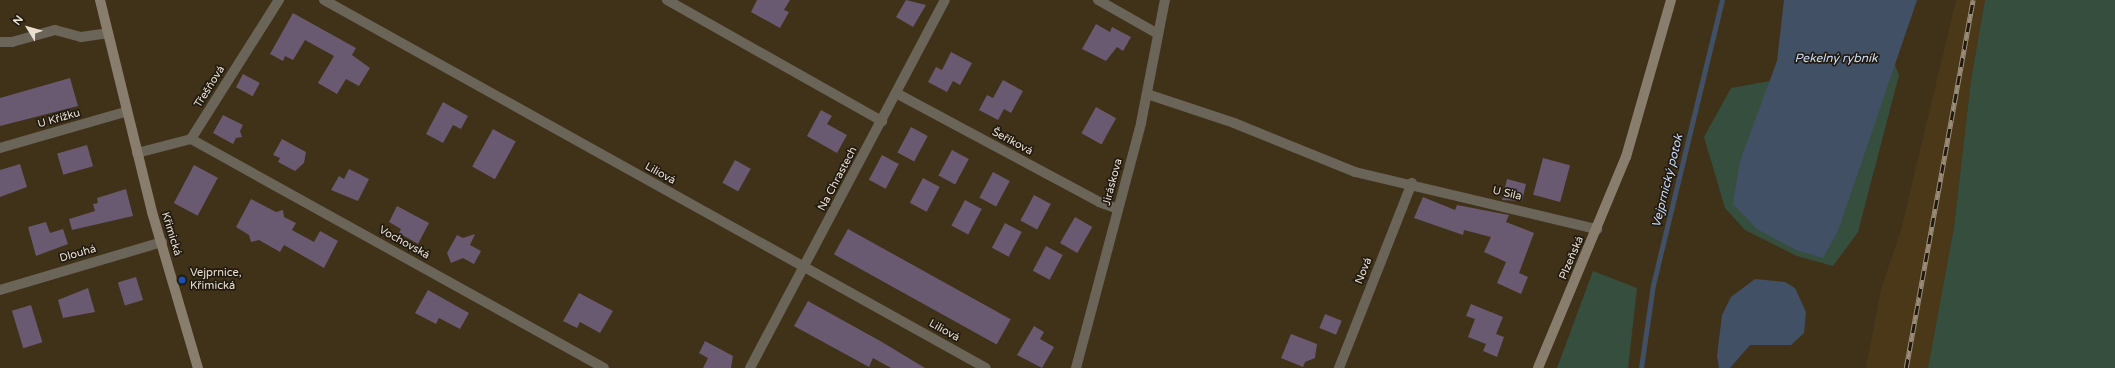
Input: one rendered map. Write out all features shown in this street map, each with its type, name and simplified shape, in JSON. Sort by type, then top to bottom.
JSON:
[{"type":"main road","name":"Křimická","points":[[100,0],[125,112],[198,368]]},
{"type":"main road","name":"Plzeňská","points":[[1538,368],[1626,157],[1671,0]]},
{"type":"street","name":"Třešňová","points":[[192,139],[279,0]]},
{"type":"street","name":"Liliová","points":[[324,0],[986,368]]},
{"type":"street","points":[[667,0],[882,121]]},
{"type":"street","name":"Na Chrastech","points":[[750,368],[805,268],[945,0]]},
{"type":"street","points":[[1098,0],[1158,34]]},
{"type":"street","name":"Jiráskova","points":[[1076,368],[1147,94],[1165,0]]},
{"type":"street","points":[[0,42],[12,42],[55,30],[81,37],[108,33]]},
{"type":"street","name":"Šeříková","points":[[896,93],[1099,202],[1118,209]]},
{"type":"street","name":"U Sila","points":[[1147,94],[1234,123],[1355,172],[1412,183],[1597,229]]},
{"type":"street","name":"U Křížku","points":[[0,148],[125,112]]},
{"type":"street","points":[[136,153],[192,139]]},
{"type":"street","name":"Vochovská","points":[[192,139],[604,368]]},
{"type":"street","name":"Nová","points":[[1339,368],[1412,183]]},
{"type":"street","name":"Dlouhá","points":[[0,290],[162,242]]},
{"type":"shaded area","points":[[1956,0],[1985,0],[1971,80],[1954,227],[1928,368],[1866,368],[1881,289],[1901,230]]},
{"type":"green space","points":[[1985,0],[2115,0],[2115,368],[1928,368],[1954,227],[1971,80]]},
{"type":"green space","name":"Pekelný rybník","points":[[1884,37],[1899,75],[1858,232],[1833,266],[1797,256],[1745,230],[1725,208],[1704,137],[1731,88],[1775,80]]},
{"type":"green space","points":[[1593,271],[1637,288],[1628,368],[1557,368]]},
{"type":"water","name":"Pekelný rybník","points":[[1784,0],[1917,0],[1838,231],[1823,258],[1796,250],[1757,229],[1733,204],[1740,161],[1777,61]]},
{"type":"water","points":[[1755,279],[1785,282],[1795,288],[1806,312],[1804,333],[1791,345],[1750,345],[1730,368],[1719,368],[1717,356],[1722,315],[1731,297]]},
{"type":"building","points":[[757,0],[790,0],[784,10],[789,12],[780,28],[751,12]]},
{"type":"building","points":[[906,0],[926,5],[913,27],[896,17]]},
{"type":"building","points":[[293,13],[356,48],[352,55],[370,68],[359,86],[346,79],[337,94],[318,83],[334,56],[305,40],[293,60],[285,56],[283,61],[270,54]]},
{"type":"building","points":[[1096,24],[1110,32],[1112,27],[1131,37],[1123,51],[1117,47],[1106,61],[1082,49]]},
{"type":"building","points":[[951,52],[972,63],[960,85],[953,81],[947,92],[928,82],[936,67],[942,70]]},
{"type":"building","points":[[243,74],[260,83],[253,96],[236,87]]},
{"type":"building","points":[[70,78],[78,106],[0,126],[0,98]]},
{"type":"building","points":[[1003,80],[1023,91],[1011,113],[1004,109],[998,120],[979,110],[987,95],[993,98]]},
{"type":"building","points":[[443,102],[468,116],[461,129],[453,125],[443,143],[426,134]]},
{"type":"building","points":[[1096,107],[1116,118],[1102,144],[1081,133]]},
{"type":"building","points":[[821,110],[832,116],[827,124],[847,135],[837,153],[807,136]]},
{"type":"building","points":[[223,115],[243,125],[240,131],[242,137],[236,138],[233,144],[213,133]]},
{"type":"building","points":[[911,127],[928,136],[914,162],[897,153]]},
{"type":"building","points":[[493,129],[516,142],[495,179],[472,167]]},
{"type":"building","points":[[282,139],[306,152],[304,163],[295,171],[278,162],[280,158],[273,155]]},
{"type":"building","points":[[87,145],[93,166],[63,175],[57,154]]},
{"type":"building","points":[[952,150],[969,159],[955,185],[938,176]]},
{"type":"building","points":[[882,155],[899,164],[886,189],[869,180]]},
{"type":"building","points":[[1543,158],[1570,165],[1560,202],[1533,195]]},
{"type":"building","points":[[735,160],[751,169],[738,191],[722,183]]},
{"type":"building","points":[[20,164],[27,187],[0,197],[0,170]]},
{"type":"building","points":[[194,165],[218,178],[198,216],[174,203]]},
{"type":"building","points":[[349,169],[369,179],[358,201],[331,190],[339,176],[344,179]]},
{"type":"building","points":[[993,172],[1010,181],[996,207],[979,198]]},
{"type":"building","points":[[923,178],[940,187],[927,212],[910,203]]},
{"type":"building","points":[[1507,179],[1526,184],[1522,201],[1502,200]]},
{"type":"building","points":[[126,189],[133,216],[72,230],[69,219],[95,211],[93,204],[98,203],[97,198]]},
{"type":"building","points":[[1034,195],[1051,204],[1037,230],[1020,221]]},
{"type":"building","points":[[1423,197],[1455,210],[1457,205],[1509,215],[1506,222],[1534,233],[1519,273],[1528,277],[1521,294],[1497,283],[1506,262],[1484,252],[1491,237],[1464,230],[1463,235],[1414,218]]},
{"type":"building","points":[[251,199],[276,212],[283,210],[284,217],[296,223],[292,230],[314,242],[320,231],[338,241],[324,268],[284,245],[280,252],[259,240],[251,242],[249,235],[236,227]]},
{"type":"building","points":[[965,200],[982,209],[968,235],[951,226]]},
{"type":"building","points":[[397,206],[429,223],[418,244],[399,233],[401,229],[389,222]]},
{"type":"building","points":[[1075,217],[1092,227],[1077,253],[1060,243]]},
{"type":"building","points":[[46,222],[50,233],[63,229],[68,244],[36,256],[28,227]]},
{"type":"building","points":[[1005,223],[1022,232],[1009,257],[992,248]]},
{"type":"building","points":[[848,229],[1011,319],[997,345],[834,254]]},
{"type":"building","points":[[475,234],[470,245],[481,251],[474,264],[463,258],[451,263],[447,253],[457,235],[463,238]]},
{"type":"building","points":[[1046,246],[1063,255],[1050,280],[1033,271]]},
{"type":"building","points":[[136,277],[143,300],[125,306],[118,283]]},
{"type":"building","points":[[88,288],[95,312],[63,318],[58,300]]},
{"type":"building","points":[[428,290],[469,313],[460,329],[439,318],[436,324],[415,313]]},
{"type":"building","points":[[579,293],[613,311],[600,333],[580,322],[577,328],[563,321]]},
{"type":"building","points":[[808,301],[925,368],[891,368],[873,358],[869,367],[794,326]]},
{"type":"building","points":[[1471,304],[1503,317],[1496,334],[1504,337],[1497,357],[1483,351],[1486,344],[1468,337],[1475,319],[1466,316]]},
{"type":"building","points":[[31,305],[42,342],[23,348],[12,311]]},
{"type":"building","points":[[1325,314],[1342,321],[1336,335],[1319,328]]},
{"type":"building","points":[[1034,326],[1044,332],[1040,339],[1054,347],[1042,368],[1017,355]]},
{"type":"building","points":[[1291,334],[1317,344],[1315,358],[1305,362],[1303,367],[1281,358]]},
{"type":"building","points":[[705,341],[733,356],[731,368],[703,368],[708,358],[699,353]]},
{"type":"waterway","name":"Vejprnický potok","points":[[1641,368],[1653,285],[1722,0]]},
{"type":"railway","points":[[1906,368],[1973,0]]},
{"type":"place","name":"Vejprnice, Křimická","points":[[182,280]]}]
